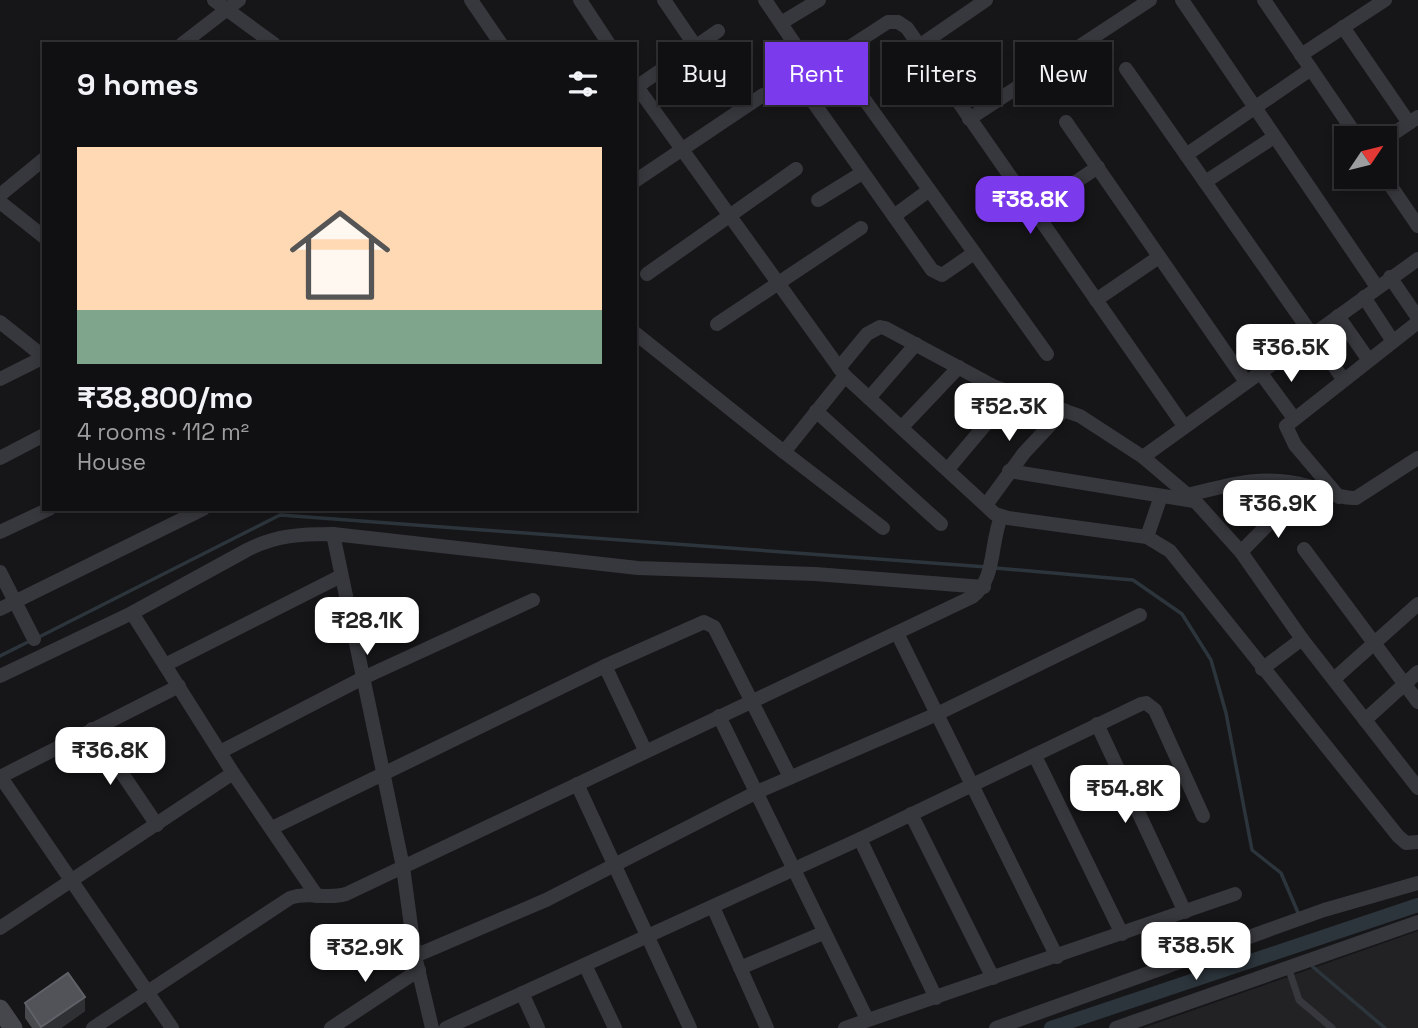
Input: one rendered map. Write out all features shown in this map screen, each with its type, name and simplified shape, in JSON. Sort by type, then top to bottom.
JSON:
[{"type":"main road","points":[[0,1009],[13,1028]]},
{"type":"street","points":[[471,0],[500,42]]},
{"type":"street","points":[[580,0],[608,42]]},
{"type":"street","points":[[664,0],[693,42]]},
{"type":"street","points":[[765,0],[794,42]]},
{"type":"street","points":[[781,23],[819,0]]},
{"type":"street","points":[[925,42],[986,0]]},
{"type":"street","points":[[969,118],[1150,0]]},
{"type":"street","points":[[1182,0],[1377,287]]},
{"type":"street","points":[[1264,0],[1350,126]]},
{"type":"street","points":[[1301,55],[1385,0]]},
{"type":"street","points":[[184,42],[226,3],[272,42]]},
{"type":"street","points":[[857,42],[888,22],[903,24],[916,42]]},
{"type":"street","points":[[1343,27],[1413,120],[1397,131]]},
{"type":"street","points":[[703,42],[718,31]]},
{"type":"street","points":[[1126,69],[1343,379]]},
{"type":"street","points":[[1186,155],[1311,69]]},
{"type":"street","points":[[637,85],[658,72]]},
{"type":"street","points":[[637,87],[842,372],[1001,517],[1147,537],[1158,542],[1179,561],[1262,669],[1398,836],[1406,843],[1418,842]]},
{"type":"street","points":[[637,180],[763,95]]},
{"type":"street","points":[[815,105],[939,276],[974,253]]},
{"type":"street","points":[[868,105],[1047,354]]},
{"type":"street","points":[[960,105],[1184,426]]},
{"type":"street","points":[[1066,121],[1246,382]]},
{"type":"street","points":[[1205,182],[1274,137]]},
{"type":"street","points":[[0,195],[42,161]]},
{"type":"street","points":[[1034,210],[1098,167]]},
{"type":"street","points":[[647,274],[796,169]]},
{"type":"street","points":[[818,200],[862,173]]},
{"type":"street","points":[[1393,189],[1418,226]]},
{"type":"street","points":[[894,216],[928,191]]},
{"type":"street","points":[[0,202],[42,235]]},
{"type":"street","points":[[717,324],[861,228]]},
{"type":"street","points":[[1096,300],[1159,257]]},
{"type":"street","points":[[1143,457],[1417,260]]},
{"type":"street","points":[[1339,497],[1289,436],[1286,426],[1293,417],[1418,320],[1391,277]]},
{"type":"street","points":[[1364,297],[1392,340]]},
{"type":"street","points":[[1338,316],[1368,359]]},
{"type":"street","points":[[0,322],[42,355]]},
{"type":"street","points":[[784,453],[816,411],[867,334],[880,327],[993,386],[1080,416],[1143,457],[1192,498],[1241,552],[1302,639],[1418,788]]},
{"type":"street","points":[[637,335],[784,453],[883,528]]},
{"type":"street","points":[[869,398],[916,344]]},
{"type":"street","points":[[0,379],[42,358]]},
{"type":"street","points":[[902,427],[959,367]]},
{"type":"street","points":[[1260,372],[1293,417]]},
{"type":"street","points":[[948,469],[1012,393]]},
{"type":"street","points":[[986,505],[1009,471],[1064,410]]},
{"type":"street","points":[[816,411],[941,524]]},
{"type":"street","points":[[0,458],[42,436]]},
{"type":"street","points":[[1009,471],[1161,496],[1192,498],[1250,479],[1307,486],[1339,497],[1356,498],[1418,458]]},
{"type":"street","points":[[1147,537],[1161,496]]},
{"type":"street","points":[[1241,552],[1289,503]]},
{"type":"street","points":[[0,532],[45,511]]},
{"type":"street","points":[[0,609],[200,511]]},
{"type":"street","points":[[93,1028],[290,898],[299,895],[346,894],[972,597],[986,583],[992,545],[1001,517]]},
{"type":"street","points":[[0,676],[132,612],[266,540],[281,536],[333,534],[638,568],[986,583]]},
{"type":"street","points":[[333,534],[381,774],[403,867],[417,963],[432,1028]]},
{"type":"street","points":[[1304,549],[1418,702]]},
{"type":"street","points":[[0,572],[34,639]]},
{"type":"street","points":[[165,665],[341,576]]},
{"type":"street","points":[[220,752],[363,678],[533,600]]},
{"type":"street","points":[[1334,679],[1376,645],[1418,604]]},
{"type":"street","points":[[132,612],[233,773],[317,896]]},
{"type":"street","points":[[331,1028],[417,963],[757,792],[937,714],[1140,615]]},
{"type":"street","points":[[272,828],[604,666],[697,624],[710,623],[790,777]]},
{"type":"street","points":[[897,633],[974,784],[1057,957]]},
{"type":"street","points":[[1262,669],[1302,639]]},
{"type":"street","points":[[604,666],[645,750]]},
{"type":"street","points":[[1365,720],[1418,672]]},
{"type":"street","points":[[172,1028],[0,776],[179,686]]},
{"type":"street","points":[[446,1028],[465,1024],[522,993],[586,967],[1141,704],[1150,705],[1203,816]]},
{"type":"street","points":[[719,716],[867,1019]]},
{"type":"street","points":[[1097,724],[1185,912]]},
{"type":"street","points":[[92,729],[156,825]]},
{"type":"street","points":[[1035,756],[1122,934]]},
{"type":"street","points":[[0,928],[233,773]]},
{"type":"street","points":[[577,784],[690,1028]]},
{"type":"street","points":[[911,814],[993,978]]},
{"type":"street","points":[[860,839],[936,998]]},
{"type":"street","points":[[996,1028],[1324,910],[1418,883]]},
{"type":"street","points":[[845,1028],[1235,894]]},
{"type":"street","points":[[713,907],[767,1028]]},
{"type":"street","points":[[1116,1028],[1418,922]]},
{"type":"street","points":[[740,968],[823,933]]},
{"type":"street","points":[[586,967],[615,1028]]},
{"type":"street","points":[[522,993],[538,1028]]},
{"type":"lane","points":[[1288,967],[1299,1000],[1332,1028]]},
{"type":"shaded area","points":[[1418,931],[1418,1028],[1143,1028]]},
{"type":"building","points":[[68,973],[85,997],[41,1027],[25,1003]]},
{"type":"waterway","points":[[39,637],[280,515],[987,567]]},
{"type":"waterway","points":[[995,568],[1133,580],[1182,614],[1211,660],[1226,713],[1252,850],[1281,873],[1299,915]]},
{"type":"waterway","points":[[0,656],[32,640]]},
{"type":"waterway","points":[[1051,1028],[1418,905]]},
{"type":"waterway","points":[[1313,967],[1385,1028]]}]
